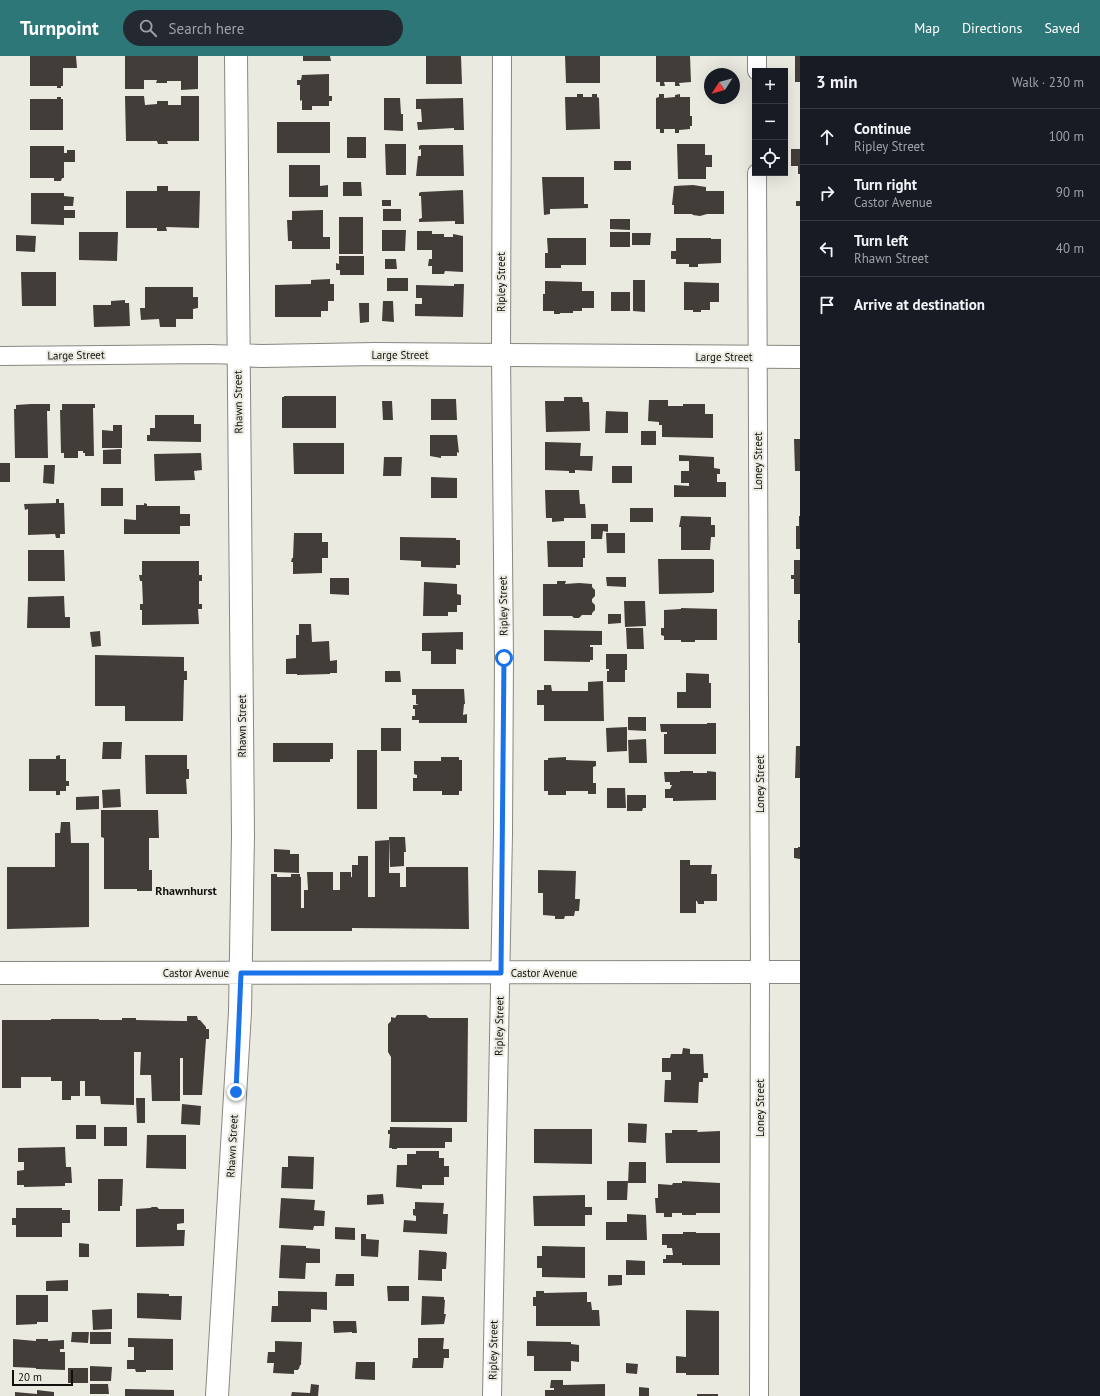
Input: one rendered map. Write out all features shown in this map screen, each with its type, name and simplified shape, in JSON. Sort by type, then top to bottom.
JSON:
[{"type":"main road","name":"Rhawn Street","points":[[217,1396],[235,1100],[241,973],[243,728],[236,56]]},
{"type":"main road","name":"Large Street","points":[[238,355],[376,354],[800,358]]},
{"type":"main road","name":"Castor Avenue","points":[[0,973],[800,972]]},
{"type":"street","name":"Ripley Street","points":[[492,1396],[501,973],[504,658],[501,355],[502,56]]},
{"type":"street","points":[[757,56],[757,68]]},
{"type":"street","name":"Loney Street","points":[[758,176],[760,972],[759,1396]]},
{"type":"street","name":"Large Street","points":[[0,356],[238,355]]},
{"type":"building","points":[[30,56],[76,56],[77,68],[63,68],[63,86],[61,86],[61,88],[57,88],[57,86],[30,86]]},
{"type":"building","points":[[125,56],[198,56],[198,89],[181,90],[181,81],[156,83],[157,80],[144,80],[144,89],[125,89]]},
{"type":"building","points":[[303,56],[330,56],[331,61],[303,61]]},
{"type":"building","points":[[426,56],[461,56],[462,84],[426,84]]},
{"type":"building","points":[[565,56],[600,56],[600,83],[566,83]]},
{"type":"building","points":[[656,56],[690,56],[691,82],[679,83],[680,86],[675,86],[675,82],[664,82],[665,86],[660,86],[660,82],[656,82]]},
{"type":"building","points":[[795,56],[800,56],[800,82],[795,82]]},
{"type":"building","points":[[329,74],[329,96],[332,96],[332,101],[329,101],[329,106],[312,106],[312,110],[302,110],[302,100],[300,101],[300,85],[297,85],[297,80],[301,80],[302,75]]},
{"type":"building","points":[[577,94],[583,94],[583,97],[592,97],[592,94],[597,94],[597,97],[599,98],[600,129],[566,130],[565,97],[577,97]]},
{"type":"building","points":[[659,94],[664,94],[664,98],[675,97],[675,95],[680,94],[680,97],[690,97],[690,116],[692,116],[692,126],[690,126],[690,129],[679,130],[679,133],[675,133],[675,129],[664,129],[664,133],[660,133],[660,129],[656,129],[656,98],[659,97]]},
{"type":"building","points":[[125,96],[144,96],[145,105],[157,104],[157,101],[168,101],[168,105],[181,105],[181,96],[199,96],[199,141],[167,141],[168,144],[158,144],[157,141],[126,141]]},
{"type":"building","points":[[57,97],[61,97],[61,99],[63,99],[63,130],[30,130],[30,99],[57,99]]},
{"type":"building","points":[[384,98],[400,98],[401,114],[403,114],[403,131],[384,130]]},
{"type":"building","points":[[463,98],[464,130],[454,130],[454,128],[418,130],[417,122],[422,122],[421,109],[416,109],[416,99]]},
{"type":"building","points":[[277,122],[330,122],[330,153],[277,153]]},
{"type":"building","points":[[347,137],[366,137],[366,158],[347,158]]},
{"type":"building","points":[[385,144],[406,144],[406,175],[386,175]]},
{"type":"building","points":[[677,144],[705,144],[705,155],[712,155],[712,167],[706,167],[706,179],[678,179]]},
{"type":"building","points":[[463,145],[464,176],[416,176],[418,156],[421,156],[421,149],[419,150],[419,146]]},
{"type":"building","points":[[30,146],[64,146],[64,153],[67,153],[67,150],[75,150],[75,162],[64,162],[64,178],[62,178],[61,181],[54,181],[54,178],[30,178]]},
{"type":"building","points":[[791,149],[800,149],[800,174],[798,174],[798,166],[791,166]]},
{"type":"building","points":[[614,161],[631,161],[631,170],[614,170]]},
{"type":"building","points":[[289,165],[320,165],[320,186],[328,185],[328,197],[289,197]]},
{"type":"building","points":[[542,177],[584,177],[584,204],[588,204],[588,208],[550,209],[550,214],[544,215]]},
{"type":"building","points":[[343,182],[361,182],[362,196],[343,196]]},
{"type":"building","points":[[693,185],[706,187],[706,191],[724,191],[724,214],[707,214],[700,216],[692,214],[674,214],[674,205],[672,205],[674,186]]},
{"type":"building","points":[[157,186],[168,186],[168,191],[200,191],[199,228],[166,227],[167,231],[157,231],[157,228],[126,228],[126,191],[157,191]]},
{"type":"building","points":[[463,190],[464,224],[455,224],[455,221],[419,222],[419,219],[422,218],[421,196],[419,196],[419,193]]},
{"type":"building","points":[[31,193],[64,193],[64,196],[74,197],[73,206],[64,206],[64,210],[75,210],[75,218],[64,218],[64,225],[31,224]]},
{"type":"building","points":[[382,200],[391,200],[391,206],[382,206]]},
{"type":"building","points":[[796,201],[800,201],[800,206],[796,206]]},
{"type":"building","points":[[383,209],[401,209],[401,221],[383,221]]},
{"type":"building","points":[[323,210],[323,237],[330,237],[330,249],[292,249],[292,241],[288,241],[287,220],[292,220],[292,211]]},
{"type":"building","points":[[339,217],[363,217],[363,254],[339,254]]},
{"type":"building","points":[[610,219],[630,219],[630,230],[610,229]]},
{"type":"building","points":[[382,230],[406,230],[405,251],[382,251]]},
{"type":"building","points":[[417,231],[432,231],[432,234],[444,234],[444,237],[453,237],[453,234],[463,236],[463,272],[445,271],[444,274],[432,274],[432,266],[428,266],[429,259],[432,259],[432,250],[417,250]]},
{"type":"building","points":[[79,232],[118,232],[117,261],[79,260]]},
{"type":"building","points":[[610,232],[630,232],[630,247],[610,247]]},
{"type":"building","points":[[632,233],[651,233],[650,245],[632,245]]},
{"type":"building","points":[[16,235],[36,236],[35,252],[16,251]]},
{"type":"building","points":[[547,238],[586,238],[586,265],[561,265],[561,268],[545,268],[545,253],[548,253]]},
{"type":"building","points":[[676,238],[721,239],[721,263],[698,264],[698,267],[689,267],[689,264],[676,264],[676,259],[671,259],[671,251],[676,251]]},
{"type":"building","points":[[339,256],[364,256],[364,275],[340,275],[340,270],[336,270],[336,263],[339,264]]},
{"type":"building","points":[[385,259],[396,259],[397,269],[385,269]]},
{"type":"building","points":[[21,272],[56,272],[56,306],[22,306]]},
{"type":"building","points":[[387,278],[408,278],[408,291],[387,291]]},
{"type":"building","points":[[330,279],[330,284],[334,284],[334,301],[328,301],[328,311],[321,311],[321,317],[275,317],[275,285],[311,284],[311,280]]},
{"type":"building","points":[[633,280],[645,280],[645,312],[633,311]]},
{"type":"building","points":[[545,281],[582,282],[582,291],[594,291],[594,308],[582,308],[582,311],[573,311],[573,313],[560,314],[554,314],[554,311],[543,311]]},
{"type":"building","points":[[684,282],[719,283],[719,302],[710,302],[710,310],[693,312],[693,310],[684,310]]},
{"type":"building","points":[[454,284],[464,284],[463,317],[415,316],[415,304],[422,304],[422,298],[416,298],[416,285],[454,286]]},
{"type":"building","points":[[145,287],[193,287],[193,297],[198,297],[198,308],[193,309],[193,319],[176,319],[176,327],[160,327],[159,319],[141,320],[140,308],[145,308]]},
{"type":"building","points":[[611,292],[630,292],[630,311],[611,311]]},
{"type":"building","points":[[125,300],[125,303],[129,303],[130,326],[94,327],[93,305],[111,305],[111,301]]},
{"type":"building","points":[[383,301],[393,301],[394,322],[382,321]]},
{"type":"building","points":[[359,303],[369,303],[369,322],[360,323]]},
{"type":"building","points":[[336,396],[336,428],[282,428],[282,397]]},
{"type":"building","points":[[564,397],[582,397],[583,402],[589,402],[590,431],[546,432],[545,401],[564,401]]},
{"type":"building","points":[[431,399],[456,399],[457,420],[431,420]]},
{"type":"building","points":[[649,400],[668,400],[668,406],[705,404],[705,414],[713,414],[713,438],[662,437],[662,425],[659,425],[659,422],[648,421]]},
{"type":"building","points":[[382,401],[392,401],[393,420],[383,420]]},
{"type":"building","points":[[50,404],[50,411],[47,411],[48,458],[15,458],[14,409],[16,409],[16,405]]},
{"type":"building","points":[[62,404],[95,404],[95,408],[93,408],[94,456],[85,456],[83,451],[78,451],[78,458],[64,458],[64,453],[61,453],[60,410],[62,410]]},
{"type":"building","points":[[606,411],[628,412],[628,433],[605,433]]},
{"type":"building","points":[[155,415],[194,415],[194,424],[201,424],[201,442],[147,441],[147,435],[150,435],[150,428],[155,428]]},
{"type":"building","points":[[113,425],[122,425],[122,448],[102,448],[102,430],[113,431]]},
{"type":"building","points":[[641,431],[656,431],[656,445],[641,445]]},
{"type":"building","points":[[430,435],[457,435],[459,453],[457,452],[457,456],[441,456],[441,458],[430,456]]},
{"type":"building","points":[[794,439],[800,439],[800,471],[795,471]]},
{"type":"building","points":[[545,442],[581,443],[580,456],[593,456],[592,471],[575,470],[575,473],[569,473],[569,471],[545,470]]},
{"type":"building","points":[[293,443],[344,443],[344,474],[294,474]]},
{"type":"building","points":[[121,449],[121,464],[103,464],[103,450]]},
{"type":"building","points":[[201,453],[202,470],[194,471],[195,480],[155,481],[154,454]]},
{"type":"building","points":[[679,455],[714,457],[714,468],[720,469],[720,474],[717,474],[717,482],[726,482],[726,497],[674,497],[674,485],[689,486],[689,483],[681,483],[681,471],[689,471],[689,461],[679,461]]},
{"type":"building","points":[[384,457],[402,457],[401,476],[383,476]]},
{"type":"building","points":[[0,463],[10,463],[10,482],[0,482]]},
{"type":"building","points":[[44,465],[55,465],[54,484],[43,483]]},
{"type":"building","points":[[612,466],[632,466],[632,483],[612,483]]},
{"type":"building","points":[[431,477],[457,478],[457,498],[431,498]]},
{"type":"building","points":[[101,488],[123,488],[123,506],[101,506]]},
{"type":"building","points":[[545,490],[579,490],[580,504],[585,504],[586,518],[564,518],[564,521],[552,522],[552,518],[546,518]]},
{"type":"building","points":[[56,499],[59,499],[59,503],[64,503],[65,534],[60,534],[60,538],[56,538],[55,534],[28,535],[28,509],[25,510],[24,504],[56,503]]},
{"type":"building","points":[[144,503],[147,504],[147,506],[180,506],[180,514],[190,514],[190,526],[180,526],[180,534],[124,534],[124,519],[136,520],[136,505],[144,505]]},
{"type":"building","points":[[630,508],[653,508],[653,522],[630,522]]},
{"type":"building","points":[[681,516],[711,517],[711,525],[715,525],[715,537],[711,537],[710,550],[681,550],[681,527],[679,527]]},
{"type":"building","points":[[799,516],[800,549],[796,549],[796,526],[799,526]]},
{"type":"building","points":[[591,524],[608,524],[608,532],[603,531],[602,539],[591,539]]},
{"type":"building","points":[[294,533],[322,533],[322,542],[328,542],[328,558],[322,558],[322,573],[293,574],[293,562],[291,562],[293,558]]},
{"type":"building","points":[[606,533],[625,533],[625,553],[607,553]]},
{"type":"building","points":[[400,537],[456,538],[456,540],[460,540],[460,565],[456,565],[456,568],[421,567],[421,561],[400,560]]},
{"type":"building","points":[[547,541],[585,541],[585,558],[583,558],[583,567],[548,567]]},
{"type":"building","points":[[28,550],[64,550],[65,581],[28,581]]},
{"type":"building","points":[[658,559],[714,560],[714,592],[659,594]]},
{"type":"building","points":[[794,560],[800,560],[800,594],[794,594],[794,579],[791,579],[791,575],[794,575]]},
{"type":"building","points":[[142,561],[199,561],[199,575],[202,575],[202,581],[199,581],[199,604],[202,604],[202,609],[198,609],[199,624],[142,625],[142,610],[140,610],[140,604],[143,604],[142,581],[140,581],[139,575],[142,575]]},
{"type":"building","points":[[606,577],[626,577],[626,587],[607,586]]},
{"type":"building","points":[[330,578],[349,578],[349,595],[330,594]]},
{"type":"building","points":[[557,581],[566,581],[565,584],[592,584],[592,587],[595,590],[595,596],[592,599],[592,602],[595,605],[595,610],[592,615],[582,615],[579,618],[574,618],[572,616],[543,616],[543,584],[557,584]]},
{"type":"building","points":[[424,582],[457,584],[457,594],[461,595],[461,605],[457,605],[457,612],[448,612],[448,616],[423,616]]},
{"type":"building","points":[[64,596],[65,617],[70,617],[70,628],[27,628],[28,597]]},
{"type":"building","points":[[624,601],[645,601],[646,626],[625,627]]},
{"type":"building","points":[[681,608],[717,609],[717,640],[695,640],[695,642],[681,642],[681,640],[664,640],[664,636],[661,635],[661,628],[664,628],[664,610]]},
{"type":"building","points":[[608,614],[621,614],[621,623],[608,624]]},
{"type":"building","points":[[798,620],[800,620],[800,643],[798,643]]},
{"type":"building","points":[[299,624],[311,624],[312,642],[329,641],[330,661],[337,660],[337,673],[297,675],[286,674],[286,659],[296,658],[296,635],[299,635]]},
{"type":"building","points":[[626,628],[643,628],[644,649],[627,649]]},
{"type":"building","points":[[544,630],[602,631],[602,645],[590,645],[590,647],[593,647],[593,660],[590,660],[590,662],[544,661]]},
{"type":"building","points":[[100,631],[101,646],[92,647],[90,632]]},
{"type":"building","points":[[463,632],[463,650],[456,649],[456,664],[431,664],[431,651],[422,651],[422,633]]},
{"type":"building","points":[[606,654],[627,654],[625,682],[607,682],[607,671],[609,671],[609,669],[606,669]]},
{"type":"building","points":[[95,655],[184,657],[184,671],[187,671],[187,680],[184,680],[183,721],[125,721],[125,706],[95,706]]},
{"type":"building","points":[[385,671],[400,671],[401,682],[385,682]]},
{"type":"building","points":[[686,673],[709,674],[709,683],[711,683],[711,708],[677,708],[677,692],[686,692]]},
{"type":"building","points":[[603,681],[604,721],[544,721],[544,705],[537,705],[537,690],[544,690],[544,685],[551,685],[552,691],[588,691],[588,682]]},
{"type":"building","points":[[412,689],[464,689],[465,704],[463,715],[467,714],[467,723],[419,723],[419,720],[412,720],[412,716],[415,716],[415,709],[413,709],[413,705],[419,705],[416,704],[416,695],[412,695]]},
{"type":"building","points":[[628,717],[646,717],[646,731],[628,730]]},
{"type":"building","points":[[716,723],[716,754],[664,754],[664,734],[667,734],[667,732],[661,732],[660,724]]},
{"type":"building","points":[[627,727],[627,751],[607,752],[606,728]]},
{"type":"building","points":[[381,728],[401,728],[401,751],[381,751]]},
{"type":"building","points":[[646,739],[647,763],[629,763],[628,740]]},
{"type":"building","points":[[103,742],[122,742],[121,759],[102,759]]},
{"type":"building","points":[[273,743],[333,743],[333,759],[330,759],[330,762],[273,762]]},
{"type":"building","points":[[796,746],[800,746],[800,778],[795,778]]},
{"type":"building","points":[[357,750],[377,750],[377,809],[357,809]]},
{"type":"building","points":[[60,755],[60,759],[66,759],[66,781],[69,781],[69,786],[66,786],[66,791],[60,791],[60,795],[56,795],[56,791],[29,791],[29,759],[56,759],[56,756]]},
{"type":"building","points":[[145,755],[187,755],[189,779],[186,779],[187,794],[146,794]]},
{"type":"building","points":[[441,757],[459,757],[459,760],[462,760],[462,791],[459,791],[459,795],[442,795],[442,791],[413,791],[413,778],[417,778],[417,775],[414,774],[414,761],[441,761]]},
{"type":"building","points":[[566,757],[566,760],[596,761],[596,766],[593,767],[593,783],[596,783],[596,794],[588,794],[588,791],[566,791],[566,795],[548,795],[548,791],[544,791],[544,760],[548,760],[548,758]]},
{"type":"building","points":[[693,771],[693,773],[707,773],[707,771],[716,772],[716,800],[673,801],[673,798],[665,798],[665,789],[670,789],[672,785],[670,785],[670,782],[665,782],[664,772]]},
{"type":"building","points":[[607,788],[625,788],[626,808],[607,808]]},
{"type":"building","points":[[120,789],[121,807],[103,808],[102,790]]},
{"type":"building","points":[[627,795],[646,795],[646,808],[643,808],[642,811],[627,811]]},
{"type":"building","points":[[99,796],[99,809],[76,810],[76,797]]},
{"type":"building","points":[[101,810],[158,810],[159,838],[149,838],[149,870],[152,870],[152,891],[137,891],[137,889],[104,889],[104,838],[101,837]]},
{"type":"building","points":[[61,822],[70,822],[71,843],[89,843],[89,927],[7,929],[7,867],[55,867],[55,833],[60,833]]},
{"type":"building","points":[[389,837],[405,837],[406,852],[404,852],[404,866],[390,867]]},
{"type":"building","points":[[389,840],[389,873],[400,873],[400,887],[406,887],[406,867],[468,867],[469,929],[352,928],[352,931],[271,931],[271,874],[277,874],[277,877],[291,877],[291,874],[300,874],[301,908],[304,908],[304,890],[308,890],[307,872],[333,872],[333,890],[340,890],[340,872],[351,872],[352,877],[352,865],[358,865],[358,856],[368,856],[368,897],[375,897],[375,841]]},
{"type":"building","points":[[800,847],[800,859],[794,858],[794,848]]},
{"type":"building","points":[[274,849],[290,850],[290,854],[299,854],[299,873],[274,872]]},
{"type":"building","points":[[680,860],[690,860],[690,865],[712,865],[711,874],[717,874],[717,901],[704,901],[704,904],[698,904],[696,901],[696,913],[680,913]]},
{"type":"building","points":[[538,870],[576,871],[575,899],[580,899],[579,911],[575,911],[574,916],[565,916],[564,919],[555,919],[555,916],[543,915],[543,893],[538,893]]},
{"type":"building","points":[[397,1015],[426,1015],[429,1018],[468,1018],[467,1122],[391,1122],[391,1057],[388,1052],[388,1024],[391,1021],[391,1017],[395,1018]]},
{"type":"building","points":[[187,1016],[197,1016],[198,1020],[200,1020],[206,1029],[209,1029],[209,1039],[206,1039],[202,1095],[183,1095],[183,1058],[180,1058],[180,1101],[152,1101],[151,1075],[140,1075],[141,1052],[134,1052],[134,1105],[101,1104],[100,1096],[85,1096],[85,1081],[80,1081],[80,1096],[71,1096],[71,1100],[62,1100],[62,1081],[51,1081],[51,1077],[21,1077],[21,1088],[2,1088],[2,1020],[122,1020],[122,1018],[136,1018],[136,1020],[187,1021]]},
{"type":"building","points":[[683,1048],[690,1049],[690,1054],[703,1054],[704,1073],[708,1073],[708,1078],[703,1078],[703,1082],[699,1082],[698,1103],[664,1102],[665,1080],[671,1080],[671,1072],[662,1072],[662,1058],[670,1058],[671,1054],[682,1054]]},
{"type":"building","points":[[136,1098],[145,1098],[145,1123],[137,1123]]},
{"type":"building","points":[[182,1104],[201,1106],[200,1125],[181,1124]]},
{"type":"building","points":[[628,1123],[647,1124],[646,1143],[628,1142]]},
{"type":"building","points":[[76,1125],[96,1125],[96,1139],[76,1139]]},
{"type":"building","points":[[104,1127],[127,1127],[127,1146],[104,1146]]},
{"type":"building","points":[[390,1127],[452,1128],[452,1142],[445,1142],[445,1148],[392,1149],[389,1148],[390,1134],[388,1134],[388,1130],[390,1130]]},
{"type":"building","points":[[534,1129],[592,1129],[592,1164],[534,1163]]},
{"type":"building","points":[[672,1130],[698,1130],[697,1132],[720,1131],[720,1163],[666,1163],[665,1133],[672,1133]]},
{"type":"building","points":[[147,1135],[186,1135],[186,1169],[146,1168]]},
{"type":"building","points":[[65,1147],[66,1167],[71,1167],[72,1183],[65,1183],[65,1186],[24,1187],[24,1185],[17,1185],[17,1171],[24,1170],[24,1162],[18,1162],[18,1148]]},
{"type":"building","points":[[416,1151],[439,1151],[439,1158],[444,1158],[444,1166],[449,1166],[449,1177],[444,1177],[444,1185],[422,1185],[422,1189],[396,1187],[397,1165],[407,1165],[407,1154],[416,1154]]},
{"type":"building","points":[[288,1156],[314,1157],[313,1189],[281,1188],[282,1167],[288,1167]]},
{"type":"building","points":[[629,1162],[646,1162],[646,1183],[628,1183]]},
{"type":"building","points":[[98,1179],[123,1179],[122,1206],[120,1206],[120,1211],[98,1211]]},
{"type":"building","points":[[607,1181],[628,1181],[627,1200],[607,1200]]},
{"type":"building","points":[[682,1181],[720,1183],[720,1213],[696,1213],[696,1215],[682,1215],[682,1213],[672,1213],[672,1217],[664,1217],[664,1213],[656,1213],[655,1198],[658,1198],[658,1184],[672,1185],[673,1183],[682,1183]]},
{"type":"building","points":[[383,1194],[384,1204],[367,1205],[367,1195]]},
{"type":"building","points":[[585,1195],[585,1207],[592,1207],[592,1215],[585,1215],[585,1226],[534,1226],[533,1196]]},
{"type":"building","points":[[281,1198],[315,1200],[314,1210],[325,1211],[324,1226],[314,1226],[313,1230],[279,1228]]},
{"type":"building","points":[[415,1202],[444,1203],[443,1214],[448,1214],[447,1234],[403,1232],[404,1220],[416,1221],[416,1216],[413,1215]]},
{"type":"building","points":[[157,1207],[159,1209],[184,1209],[184,1223],[177,1224],[177,1230],[185,1230],[184,1246],[136,1247],[136,1209]]},
{"type":"building","points":[[16,1208],[62,1208],[62,1210],[70,1210],[70,1223],[62,1223],[62,1237],[16,1237],[16,1225],[12,1225],[12,1218],[16,1218]]},
{"type":"building","points":[[627,1214],[646,1215],[647,1240],[606,1240],[606,1222],[627,1222]]},
{"type":"building","points":[[335,1227],[355,1228],[355,1240],[335,1239]]},
{"type":"building","points":[[683,1232],[720,1233],[720,1265],[682,1265],[682,1263],[663,1263],[663,1259],[666,1259],[666,1255],[673,1255],[672,1248],[667,1248],[667,1245],[662,1245],[662,1234],[683,1234]]},
{"type":"building","points":[[361,1234],[366,1234],[366,1239],[379,1240],[378,1257],[361,1256]]},
{"type":"building","points":[[79,1243],[89,1244],[89,1257],[79,1257]]},
{"type":"building","points":[[281,1245],[306,1246],[306,1248],[320,1249],[320,1263],[306,1263],[305,1279],[279,1278]]},
{"type":"building","points":[[542,1246],[585,1247],[585,1278],[542,1277],[542,1268],[537,1268],[537,1256],[542,1256]]},
{"type":"building","points":[[419,1250],[447,1253],[446,1269],[442,1269],[442,1281],[418,1280]]},
{"type":"building","points":[[626,1260],[645,1261],[645,1275],[626,1275]]},
{"type":"building","points":[[336,1274],[354,1274],[354,1286],[335,1286]]},
{"type":"building","points":[[608,1275],[622,1275],[622,1285],[608,1286]]},
{"type":"building","points":[[68,1280],[68,1291],[46,1291],[46,1281]]},
{"type":"building","points":[[387,1286],[409,1286],[409,1301],[388,1301]]},
{"type":"building","points":[[278,1291],[327,1292],[327,1310],[311,1309],[311,1322],[271,1322],[272,1306],[278,1306]]},
{"type":"building","points":[[536,1291],[544,1291],[544,1293],[587,1292],[587,1302],[591,1302],[592,1310],[599,1310],[600,1326],[536,1326],[536,1306],[533,1306],[533,1297],[536,1297]]},
{"type":"building","points":[[137,1293],[182,1296],[181,1320],[137,1318]]},
{"type":"building","points":[[16,1295],[48,1295],[48,1322],[16,1325]]},
{"type":"building","points":[[422,1296],[444,1297],[444,1314],[446,1314],[444,1324],[421,1325]]},
{"type":"building","points":[[112,1309],[112,1329],[93,1330],[92,1310]]},
{"type":"building","points":[[686,1310],[719,1311],[719,1375],[686,1375],[686,1373],[676,1373],[676,1356],[686,1357]]},
{"type":"building","points":[[333,1321],[356,1321],[357,1333],[334,1333]]},
{"type":"building","points":[[72,1332],[89,1332],[88,1343],[71,1342]]},
{"type":"building","points":[[90,1332],[111,1332],[111,1344],[90,1344]]},
{"type":"building","points":[[128,1338],[173,1339],[173,1370],[146,1370],[146,1372],[136,1372],[135,1369],[127,1369],[127,1360],[134,1360],[134,1347],[128,1347]]},
{"type":"building","points":[[418,1338],[444,1338],[443,1349],[449,1349],[449,1358],[444,1358],[443,1368],[412,1368],[413,1358],[418,1358]]},
{"type":"building","points":[[13,1339],[36,1341],[36,1339],[48,1339],[48,1341],[64,1340],[64,1349],[60,1349],[60,1352],[65,1352],[65,1370],[13,1367]]},
{"type":"building","points":[[275,1341],[302,1342],[301,1365],[298,1370],[294,1370],[294,1374],[273,1373],[274,1363],[267,1363],[268,1352],[275,1352]]},
{"type":"building","points":[[527,1341],[571,1342],[571,1344],[579,1345],[579,1362],[571,1361],[571,1371],[534,1371],[534,1356],[527,1356]]},
{"type":"building","points":[[356,1362],[375,1362],[375,1380],[355,1379]]},
{"type":"building","points":[[626,1363],[638,1364],[637,1374],[626,1373]]},
{"type":"building","points":[[90,1366],[112,1367],[111,1381],[90,1381]]},
{"type":"building","points":[[68,1368],[88,1368],[88,1383],[68,1383]]},
{"type":"building","points":[[551,1380],[563,1380],[563,1385],[605,1384],[605,1396],[545,1396],[545,1390],[554,1390],[554,1388],[550,1388]]},
{"type":"building","points":[[90,1384],[108,1384],[109,1394],[90,1394]]},
{"type":"building","points":[[311,1384],[319,1385],[318,1396],[291,1396],[292,1392],[310,1393]]},
{"type":"building","points":[[639,1387],[649,1388],[649,1396],[639,1396]]},
{"type":"building","points":[[125,1389],[174,1390],[174,1396],[125,1396]]},
{"type":"building","points":[[37,1390],[54,1392],[54,1396],[15,1396],[15,1392],[37,1394]]},
{"type":"building","points":[[697,1394],[718,1394],[718,1396],[697,1396]]},
{"type":"district","name":"Rhawnhurst","points":[[186,890]]},
{"type":"route","points":[[236,1092],[241,973],[501,973],[504,658]]}]
